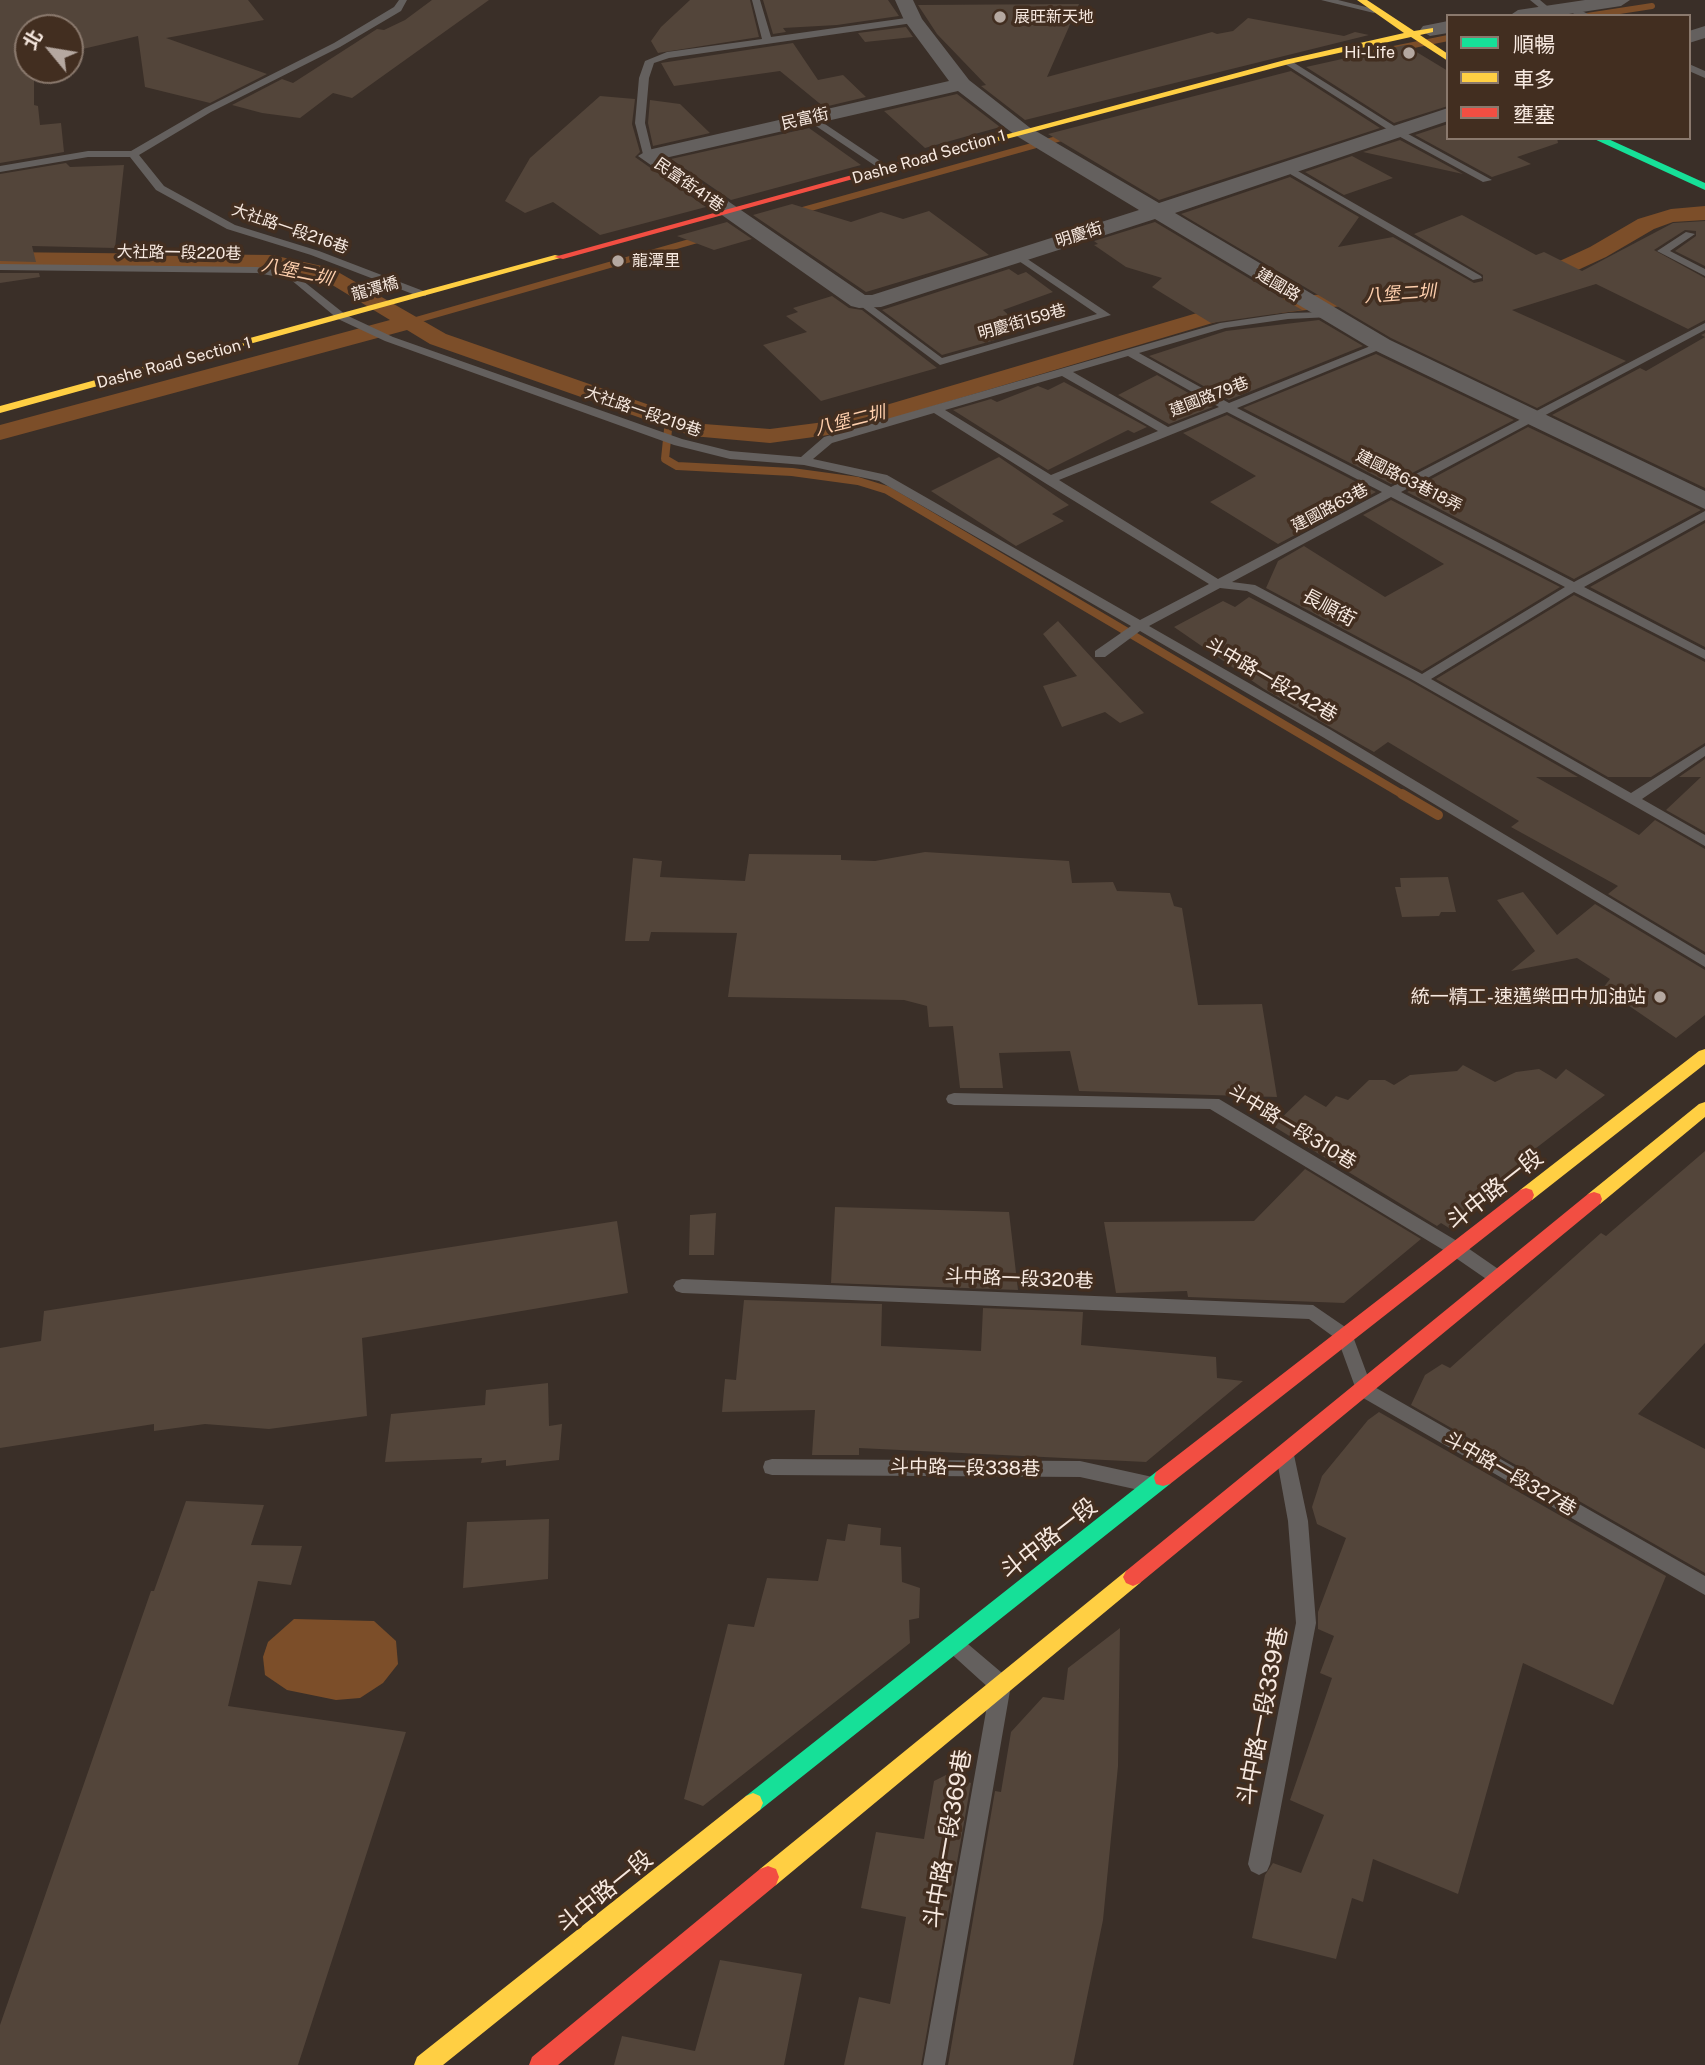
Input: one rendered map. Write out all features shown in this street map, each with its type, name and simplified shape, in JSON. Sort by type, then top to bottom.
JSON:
[{"type":"street","points":[[1392,0],[1439,29]]},
{"type":"street","points":[[1522,14],[1542,5],[1578,12],[1622,0]]},
{"type":"street","points":[[1367,5],[1446,57]]},
{"type":"street","name":"建國路","points":[[908,10],[962,84],[1022,131],[1327,315],[1382,345],[1705,501]]},
{"type":"street","name":"Dashe Road Section 1","points":[[417,295],[730,213],[1022,131],[1288,62],[1439,29]]},
{"type":"street","name":"民富街","points":[[648,156],[962,84]]},
{"type":"street","name":"明慶街","points":[[859,301],[873,302],[1289,169],[1446,115]]},
{"type":"street","points":[[1601,140],[1705,187]]},
{"type":"street","points":[[1631,140],[1705,173]]},
{"type":"street","name":"民富街41巷","points":[[648,156],[730,213]]},
{"type":"street","points":[[730,213],[859,301]]},
{"type":"street","name":"龍潭橋","points":[[345,316],[417,295]]},
{"type":"street","name":"Dashe Road Section 1","points":[[0,410],[345,316]]},
{"type":"street","name":"斗中路一段","points":[[425,2065],[953,1644],[1705,1055]]},
{"type":"street","points":[[1686,1069],[1705,1083]]},
{"type":"street","points":[[540,2065],[1705,1108]]},
{"type":"lane","points":[[0,169],[88,154],[133,154],[208,110],[337,45],[398,9],[403,0]]},
{"type":"lane","points":[[756,0],[767,40]]},
{"type":"lane","points":[[1325,0],[1367,5]]},
{"type":"lane","points":[[648,156],[640,123],[643,78],[650,61],[667,55],[767,40],[908,10]]},
{"type":"lane","points":[[1288,62],[1396,131],[1487,180]]},
{"type":"lane","points":[[810,118],[887,169]]},
{"type":"lane","name":"大社路一段216巷","points":[[133,154],[160,188],[231,228],[315,253],[417,295]]},
{"type":"lane","points":[[1289,169],[1477,278]]},
{"type":"lane","points":[[1690,234],[1662,251],[1705,273]]},
{"type":"lane","name":"明慶街159巷","points":[[859,301],[940,362],[1106,314],[1017,255]]},
{"type":"lane","name":"大社路一段220巷","points":[[0,267],[257,270],[293,276],[345,316]]},
{"type":"lane","points":[[804,461],[828,440],[1224,325],[1288,316],[1327,315]]},
{"type":"lane","name":"大社路一段219巷","points":[[345,316],[388,339],[678,442],[730,455],[804,461]]},
{"type":"lane","name":"建國路63巷","points":[[1100,654],[1139,626],[1705,326]]},
{"type":"lane","name":"建國路79巷","points":[[1049,480],[1382,345]]},
{"type":"lane","name":"建國路63巷18弄","points":[[1128,352],[1227,407],[1705,655]]},
{"type":"lane","points":[[1062,371],[1166,431]]},
{"type":"lane","name":"長順街","points":[[938,410],[1218,584],[1250,588],[1422,680],[1705,841]]},
{"type":"lane","name":"斗中路一段242巷","points":[[804,461],[883,478],[1326,733],[1705,962]]},
{"type":"lane","points":[[1422,680],[1576,586],[1705,515]]},
{"type":"lane","points":[[1632,799],[1705,750]]},
{"type":"lane","name":"斗中路一段310巷","points":[[954,1099],[1213,1103],[1498,1278]]},
{"type":"lane","name":"斗中路一段320巷","points":[[682,1286],[1313,1312],[1345,1336]]},
{"type":"lane","points":[[1345,1336],[1364,1390]]},
{"type":"lane","name":"斗中路一段327巷","points":[[1364,1390],[1705,1586]]},
{"type":"lane","name":"斗中路一段339巷","points":[[1259,1864],[1306,1623],[1298,1521],[1285,1452]]},
{"type":"lane","name":"斗中路一段338巷","points":[[772,1467],[1080,1469],[1157,1486]]},
{"type":"lane","points":[[953,1644],[1001,1685]]},
{"type":"lane","name":"斗中路一段369巷","points":[[934,2065],[1001,1685]]},
{"type":"shaded area","points":[[294,1619],[374,1621],[396,1641],[398,1664],[383,1683],[360,1698],[336,1700],[287,1690],[265,1675],[263,1657],[268,1642]]},
{"type":"building","points":[[0,0],[248,0],[264,20],[166,38],[267,74],[210,103],[145,87],[138,36],[84,49],[84,14],[14,14],[14,84],[34,84],[34,105],[38,106],[40,125],[61,123],[64,152],[0,163]]},
{"type":"building","points":[[432,0],[489,0],[352,98],[333,93],[300,118],[262,113],[232,105],[282,79],[293,83],[377,29],[384,30],[405,20]]},
{"type":"building","points":[[690,0],[750,0],[759,37],[658,53],[651,41],[661,27]]},
{"type":"building","points":[[763,0],[888,0],[899,16],[837,25],[783,28],[786,32],[773,34]]},
{"type":"building","points":[[1079,4],[1047,77],[1212,32],[1217,34],[1233,31],[1248,18],[1344,36],[1355,32],[1369,35],[1025,120],[981,86],[986,85],[937,34],[918,5]]},
{"type":"building","points":[[906,27],[913,37],[865,42],[858,33]]},
{"type":"building","points":[[793,43],[818,80],[843,75],[866,97],[824,107],[780,71],[674,86],[661,63]]},
{"type":"building","points":[[1405,45],[1446,70],[1446,107],[1394,123],[1306,67]]},
{"type":"building","points":[[1291,71],[1380,128],[1159,200],[1048,134]]},
{"type":"building","points":[[957,94],[1000,127],[925,148],[884,111]]},
{"type":"building","points":[[600,96],[635,99],[632,124],[640,152],[635,157],[706,207],[600,235],[553,202],[525,213],[505,201],[530,158]]},
{"type":"building","points":[[650,100],[680,104],[710,133],[653,146],[648,123]]},
{"type":"building","points":[[1446,125],[1446,140],[1557,140],[1558,143],[1517,157],[1531,164],[1492,177],[1415,135]]},
{"type":"building","points":[[809,128],[861,165],[731,200],[671,159]]},
{"type":"building","points":[[1400,140],[1463,174],[1363,152]]},
{"type":"building","points":[[1352,156],[1393,178],[1344,195],[1305,172]]},
{"type":"building","points":[[66,163],[70,167],[124,165],[115,248],[32,246],[36,262],[0,261],[0,174]]},
{"type":"building","points":[[1290,177],[1359,217],[1338,247],[1393,237],[1474,283],[1483,281],[1483,275],[1414,234],[1462,215],[1536,255],[1544,252],[1582,271],[1673,223],[1705,221],[1705,266],[1675,251],[1696,236],[1696,231],[1685,230],[1654,250],[1705,278],[1705,320],[1688,329],[1596,284],[1512,310],[1626,361],[1537,408],[1391,338],[1181,214]]},
{"type":"building","points":[[792,204],[851,222],[881,212],[903,219],[929,211],[989,255],[866,292],[753,215]]},
{"type":"building","points":[[727,222],[752,239],[714,250],[677,236]]},
{"type":"building","points":[[1155,222],[1302,310],[1211,323],[1152,287],[1162,278],[1126,267],[1094,245],[1098,244],[1094,241]]},
{"type":"building","points":[[1009,269],[1018,275],[1026,272],[1053,292],[1003,310],[1015,321],[981,330],[995,340],[942,355],[882,310]]},
{"type":"building","points":[[0,273],[39,273],[40,277],[0,283]]},
{"type":"building","points":[[832,296],[849,308],[862,310],[937,368],[821,401],[763,345],[807,332],[786,316],[798,312],[793,308]]},
{"type":"building","points":[[1319,320],[1363,346],[1229,400],[1149,356],[1226,331]]},
{"type":"building","points":[[1705,337],[1705,488],[1552,415],[1640,368],[1646,371]]},
{"type":"building","points":[[1376,354],[1514,420],[1391,484],[1243,408]]},
{"type":"building","points":[[1157,375],[1213,407],[1169,424],[1118,395]]},
{"type":"building","points":[[1064,382],[1147,427],[1134,433],[1128,430],[1048,470],[953,410],[991,399],[997,402],[1038,386],[1048,390]]},
{"type":"building","points":[[1227,415],[1376,492],[1278,544],[1210,502],[1256,476],[1183,433]]},
{"type":"building","points":[[1528,427],[1701,510],[1574,579],[1407,492]]},
{"type":"building","points":[[999,457],[1069,505],[1052,514],[1064,521],[1016,546],[931,491]]},
{"type":"building","points":[[1391,500],[1560,587],[1422,671],[1266,588],[1278,561],[1304,546],[1385,597],[1444,564],[1363,515]]},
{"type":"building","points":[[1705,523],[1705,647],[1590,587]]},
{"type":"building","points":[[1574,595],[1705,662],[1705,743],[1651,777],[1608,777],[1436,679]]},
{"type":"building","points":[[1249,597],[1410,681],[1578,777],[1536,777],[1639,835],[1655,820],[1705,849],[1705,952],[1608,894],[1618,886],[1511,827],[1519,821],[1388,742],[1374,752],[1365,747],[1264,689],[1174,627],[1223,601],[1235,607]]},
{"type":"building","points":[[1058,621],[1144,713],[1120,723],[1105,712],[1062,727],[1043,686],[1077,676],[1043,634]]},
{"type":"building","points":[[1705,759],[1705,832],[1666,810],[1701,777],[1679,777]]},
{"type":"building","points":[[925,852],[1069,861],[1072,883],[1113,882],[1117,891],[1170,893],[1174,906],[1182,908],[1198,1005],[1262,1004],[1277,1097],[1079,1091],[1070,1051],[999,1053],[1003,1088],[960,1088],[953,1026],[929,1027],[927,1006],[904,1000],[728,997],[737,933],[651,932],[649,941],[625,941],[633,858],[662,861],[660,877],[745,881],[749,854],[841,855],[841,860],[875,861]]},
{"type":"building","points":[[1448,877],[1456,912],[1441,912],[1439,916],[1402,917],[1395,887],[1401,887],[1400,878]]},
{"type":"building","points":[[1523,892],[1557,935],[1595,904],[1705,970],[1705,1015],[1676,1038],[1603,988],[1610,979],[1577,958],[1511,971],[1535,951],[1497,900]]},
{"type":"building","points":[[1463,1065],[1495,1082],[1516,1072],[1539,1069],[1556,1079],[1566,1069],[1605,1095],[1518,1162],[1526,1166],[1449,1228],[1441,1223],[1437,1226],[1273,1126],[1305,1095],[1326,1107],[1336,1096],[1348,1100],[1369,1080],[1385,1080],[1394,1085],[1410,1075],[1457,1071]]},
{"type":"building","points":[[1705,1151],[1705,1343],[1638,1414],[1705,1449],[1705,1573],[1411,1405],[1425,1375],[1442,1364],[1450,1368],[1601,1233],[1606,1236]]},
{"type":"building","points":[[1305,1169],[1421,1239],[1344,1303],[1188,1297],[1187,1291],[1116,1293],[1104,1222],[1254,1221]]},
{"type":"building","points":[[835,1207],[1009,1212],[1018,1290],[831,1283]]},
{"type":"building","points":[[716,1213],[714,1255],[689,1255],[690,1215]]},
{"type":"building","points":[[617,1221],[628,1293],[362,1338],[367,1416],[269,1429],[205,1424],[154,1431],[154,1424],[0,1448],[0,1348],[41,1341],[44,1311]]},
{"type":"building","points":[[744,1300],[882,1304],[881,1346],[981,1351],[983,1308],[1083,1312],[1081,1345],[1216,1357],[1217,1378],[1243,1381],[1146,1462],[859,1448],[859,1455],[812,1455],[815,1410],[722,1412],[725,1379],[736,1380]]},
{"type":"building","points":[[548,1383],[549,1426],[562,1424],[559,1460],[506,1466],[506,1460],[481,1463],[482,1458],[385,1462],[391,1414],[485,1405],[486,1390]]},
{"type":"building","points":[[1379,1412],[1666,1576],[1613,1705],[1523,1663],[1458,1894],[1373,1859],[1363,1902],[1352,1898],[1336,1959],[1252,1938],[1265,1875],[1273,1863],[1301,1873],[1324,1815],[1290,1800],[1332,1678],[1320,1673],[1334,1636],[1318,1629],[1318,1612],[1346,1538],[1317,1524],[1312,1507],[1322,1476],[1368,1420]]},
{"type":"building","points":[[186,1501],[264,1505],[251,1545],[302,1546],[291,1585],[258,1581],[228,1706],[406,1732],[298,2065],[0,2065],[0,2025],[151,1591],[154,1591]]},
{"type":"building","points":[[549,1519],[548,1579],[463,1588],[467,1522]]},
{"type":"building","points":[[848,1524],[881,1528],[880,1545],[901,1547],[902,1582],[920,1588],[919,1618],[909,1620],[910,1643],[703,1806],[684,1799],[728,1624],[754,1627],[767,1578],[818,1581],[827,1539],[845,1541]]},
{"type":"building","points":[[1120,1628],[1118,1766],[1103,1920],[1073,2065],[948,2065],[995,1791],[1001,1792],[1011,1732],[1043,1697],[1064,1700],[1068,1668]]},
{"type":"building","points":[[946,1775],[971,1783],[921,2065],[844,2065],[859,1997],[890,2004],[906,1917],[861,1908],[876,1832],[924,1839],[934,1781]]},
{"type":"building","points":[[720,1960],[802,1974],[784,2065],[614,2065],[622,2036],[695,2051]]},
{"type":"waterway","points":[[1600,14],[1652,6]]},
{"type":"waterway","points":[[1369,54],[1446,38]]},
{"type":"waterway","points":[[796,212],[1068,136]]},
{"type":"waterway","name":"八堡二圳","points":[[1527,279],[1546,276],[1598,252],[1646,224],[1671,216],[1705,213]]},
{"type":"waterway","points":[[406,323],[704,238]]},
{"type":"waterway","name":"八堡二圳","points":[[0,259],[272,262],[331,275],[438,339],[701,431],[770,436],[834,428],[1224,312],[1369,296]]},
{"type":"waterway","points":[[0,433],[406,323]]},
{"type":"waterway","points":[[669,420],[665,459],[677,466],[792,472],[858,481],[887,490],[1405,796]]},
{"type":"waterway","points":[[1402,794],[1438,815]]},
{"type":"traffic: fast","points":[[1601,140],[1705,187]]},
{"type":"traffic: fast","points":[[753,1803],[1163,1478]]},
{"type":"traffic: slow","points":[[1361,0],[1446,57]]},
{"type":"traffic: slow","points":[[946,152],[1288,62],[1430,30]]},
{"type":"traffic: slow","points":[[0,410],[559,257]]},
{"type":"traffic: slow","points":[[1526,1195],[1705,1055]]},
{"type":"traffic: slow","points":[[1594,1199],[1705,1108]]},
{"type":"traffic: slow","points":[[768,1877],[1133,1577]]},
{"type":"traffic: slow","points":[[425,2065],[753,1803]]},
{"type":"traffic: jam","points":[[559,257],[946,152]]},
{"type":"traffic: jam","points":[[1163,1478],[1526,1195]]},
{"type":"traffic: jam","points":[[1133,1577],[1594,1199]]},
{"type":"traffic: jam","points":[[540,2065],[768,1877]]},
{"type":"place","name":"展旺新天地","points":[[1000,17]]},
{"type":"place","name":"Hi-Life","points":[[1409,53]]},
{"type":"place","name":"龍潭里","points":[[618,261]]},
{"type":"place","name":"統一精工-速邁樂田中加油站","points":[[1660,997]]}]
